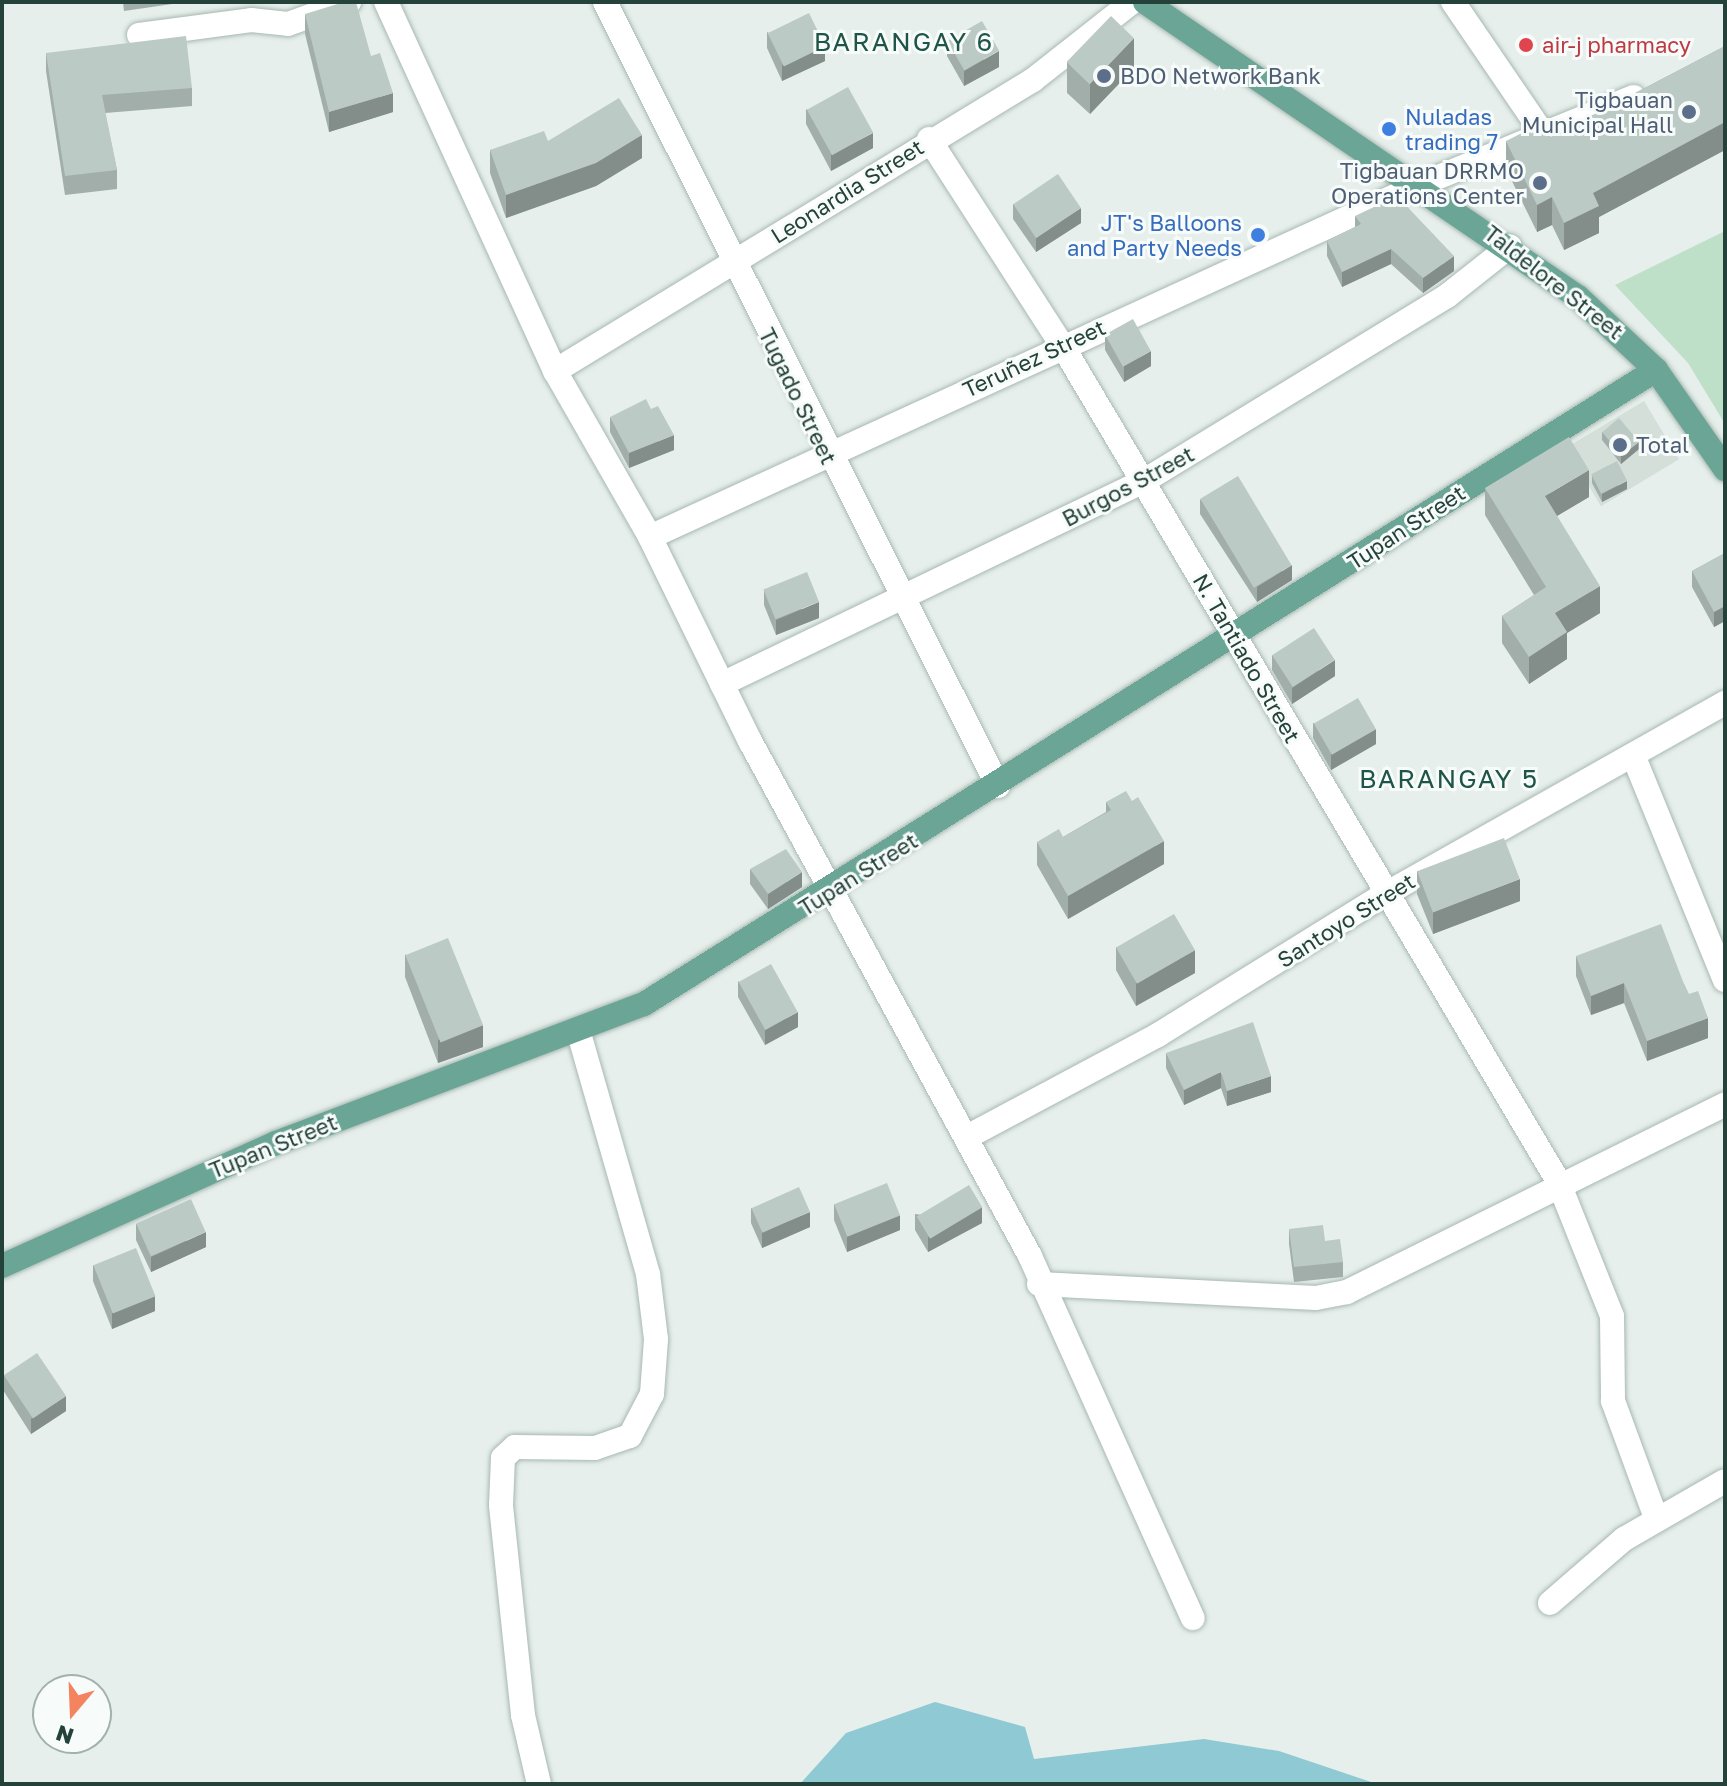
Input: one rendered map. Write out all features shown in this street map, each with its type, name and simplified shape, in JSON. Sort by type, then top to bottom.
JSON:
[{"type":"main road","name":"Taldelore Street","points":[[1145,2],[1510,246],[1656,370],[1725,469]]},
{"type":"main road","name":"Tupan Street","points":[[2,1266],[276,1143],[579,1034],[668,991],[834,890],[1656,370]]},
{"type":"street","points":[[139,35],[251,20],[288,24],[349,2]]},
{"type":"street","points":[[386,2],[555,371],[650,537],[722,684],[967,1137],[1039,1284],[1193,1618]]},
{"type":"street","name":"Tugado Street","points":[[605,2],[735,262],[826,455],[998,786]]},
{"type":"street","name":"Leonardia Street","points":[[555,371],[929,139],[1033,80],[1132,2]]},
{"type":"street","points":[[1453,2],[1543,134]]},
{"type":"street","name":"Teruñez Street","points":[[650,537],[1062,345],[1419,185],[1655,88]]},
{"type":"street","name":"N. Tantiado Street","points":[[929,139],[1062,345],[1236,636],[1382,896],[1558,1181],[1612,1316],[1613,1401],[1656,1518]]},
{"type":"street","name":"Burgos Street","points":[[722,684],[903,600],[1144,481],[1447,296],[1510,246]]},
{"type":"street","name":"Santoyo Street","points":[[967,1137],[1158,1035],[1382,896],[1725,703]]},
{"type":"street","points":[[1633,755],[1725,980]]},
{"type":"street","points":[[539,1784],[523,1715],[501,1505],[503,1458],[515,1447],[595,1448],[630,1436],[652,1394],[656,1339],[648,1274],[579,1034]]},
{"type":"street","points":[[1039,1284],[1316,1298],[1347,1292],[1558,1181],[1725,1104]]},
{"type":"street","points":[[1550,1603],[1656,1518],[1725,1481]]},
{"type":"shaded area","points":[[1644,401],[1679,459],[1601,506],[1566,448]]},
{"type":"green space","points":[[1725,231],[1725,424],[1688,363],[1615,285]]},
{"type":"water","points":[[935,1702],[1025,1727],[1034,1759],[1204,1739],[1279,1751],[1377,1784],[800,1784],[846,1733]]},
{"type":"building","points":[[344,2],[356,2],[371,56],[380,53],[393,93],[329,112],[305,14]]},
{"type":"building","points":[[809,13],[825,46],[784,66],[768,33]]},
{"type":"building","points":[[1111,16],[1134,38],[1090,84],[1067,62]]},
{"type":"building","points":[[982,21],[999,50],[964,70],[947,41]]},
{"type":"building","points":[[186,36],[192,88],[102,95],[117,170],[65,176],[46,53]]},
{"type":"building","points":[[1725,46],[1725,122],[1593,193],[1599,206],[1564,223],[1552,197],[1537,205],[1506,141],[1544,122],[1551,137]]},
{"type":"building","points":[[848,87],[873,132],[832,155],[807,110]]},
{"type":"building","points":[[619,98],[642,135],[596,163],[506,195],[490,150],[544,131],[548,141]]},
{"type":"building","points":[[1058,174],[1081,208],[1036,238],[1013,204]]},
{"type":"building","points":[[1397,196],[1454,256],[1423,278],[1391,249],[1342,272],[1327,241],[1361,224],[1355,216]]},
{"type":"building","points":[[1133,319],[1151,351],[1123,367],[1105,335]]},
{"type":"building","points":[[646,399],[651,409],[658,406],[674,435],[629,453],[610,417]]},
{"type":"building","name":"Total","points":[[1619,418],[1639,442],[1622,456],[1602,432]]},
{"type":"building","points":[[1569,437],[1589,470],[1545,496],[1600,586],[1555,613],[1567,632],[1529,657],[1502,616],[1546,587],[1485,488]]},
{"type":"building","points":[[1617,461],[1627,481],[1601,494],[1591,474]]},
{"type":"building","points":[[1238,476],[1292,565],[1254,588],[1200,499]]},
{"type":"building","points":[[1725,553],[1725,606],[1714,612],[1692,571]]},
{"type":"building","points":[[807,572],[819,602],[775,619],[763,590]]},
{"type":"building","points":[[1314,628],[1335,660],[1293,687],[1272,655]]},
{"type":"building","points":[[1358,698],[1376,729],[1332,755],[1314,724]]},
{"type":"building","points":[[1126,791],[1132,801],[1138,797],[1164,841],[1068,896],[1037,842],[1059,829],[1063,837],[1111,810],[1106,802]]},
{"type":"building","points":[[1504,838],[1520,879],[1433,912],[1417,871]]},
{"type":"building","points":[[786,849],[802,872],[768,894],[750,869]]},
{"type":"building","points":[[1174,914],[1195,950],[1137,984],[1116,948]]},
{"type":"building","points":[[1661,924],[1689,994],[1698,991],[1708,1018],[1647,1041],[1624,983],[1591,996],[1576,956]]},
{"type":"building","points":[[448,938],[483,1025],[441,1042],[405,955]]},
{"type":"building","points":[[771,964],[798,1012],[765,1030],[739,982]]},
{"type":"building","points":[[1253,1022],[1271,1076],[1227,1091],[1221,1072],[1184,1090],[1166,1053]]},
{"type":"building","points":[[887,1183],[900,1215],[847,1237],[834,1204]]},
{"type":"building","points":[[969,1185],[982,1207],[930,1239],[917,1216]]},
{"type":"building","points":[[799,1187],[810,1212],[762,1233],[751,1208]]},
{"type":"building","points":[[191,1199],[206,1232],[151,1256],[136,1223]]},
{"type":"building","points":[[1323,1225],[1325,1241],[1340,1239],[1343,1262],[1294,1267],[1289,1229]]},
{"type":"building","points":[[136,1248],[155,1296],[113,1313],[93,1265]]},
{"type":"building","points":[[37,1353],[66,1396],[33,1418],[4,1375]]},
{"type":"place","name":"air-j pharmacy","points":[[1526,45]]},
{"type":"place","name":"BDO Network Bank","points":[[1104,76]]},
{"type":"place","name":"Tigbauan Municipal Hall","points":[[1689,112]]},
{"type":"place","name":"Nuladas trading 7","points":[[1389,129]]},
{"type":"place","name":"Tigbauan DRRMO Operations Center","points":[[1540,183]]},
{"type":"place","name":"JT's Balloons and Party Needs","points":[[1258,235]]},
{"type":"place","name":"Total","points":[[1620,445]]},
{"type":"district","name":"BARANGAY 6","points":[[904,42]]},
{"type":"district","name":"BARANGAY 5","points":[[1449,779]]}]
